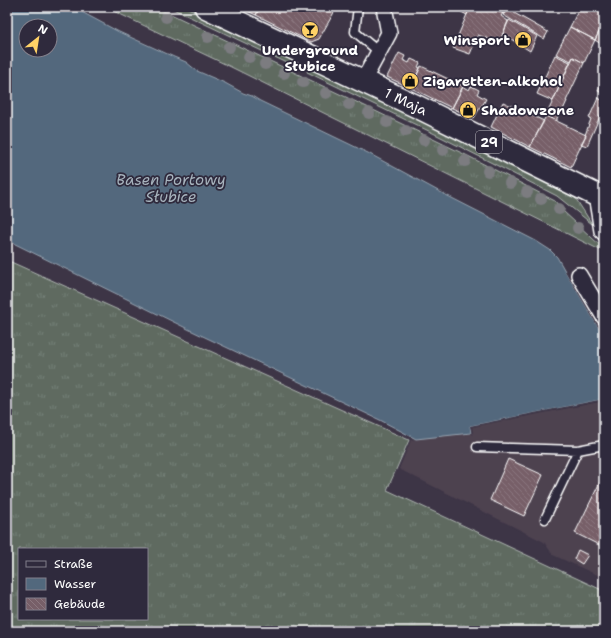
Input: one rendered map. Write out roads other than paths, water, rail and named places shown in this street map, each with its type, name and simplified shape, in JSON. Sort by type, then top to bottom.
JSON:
[{"type":"main road","name":"1 Maja","points":[[206,7],[462,128],[600,197]]},
{"type":"street","points":[[363,81],[389,32],[384,7]]},
{"type":"street","points":[[600,197],[602,231],[604,233]]},
{"type":"street","points":[[578,275],[602,309]]},
{"type":"lane","points":[[358,7],[355,32],[379,52]]},
{"type":"lane","points":[[477,447],[578,450],[604,445]]},
{"type":"lane","points":[[545,519],[578,450]]},
{"type":"water","name":"Basen Portowy Słubice","points":[[7,7],[69,7],[78,10],[119,32],[186,62],[197,71],[225,83],[368,153],[536,241],[550,250],[557,257],[604,337],[604,399],[470,426],[471,433],[416,439],[380,420],[190,330],[7,240]]},
{"type":"place","name":"Underground Słubice","points":[[310,30]]},
{"type":"place","name":"Winsport","points":[[523,40]]},
{"type":"place","name":"Zigaretten-alkohol","points":[[410,81]]},
{"type":"place","name":"Shadowzone","points":[[468,110]]}]
